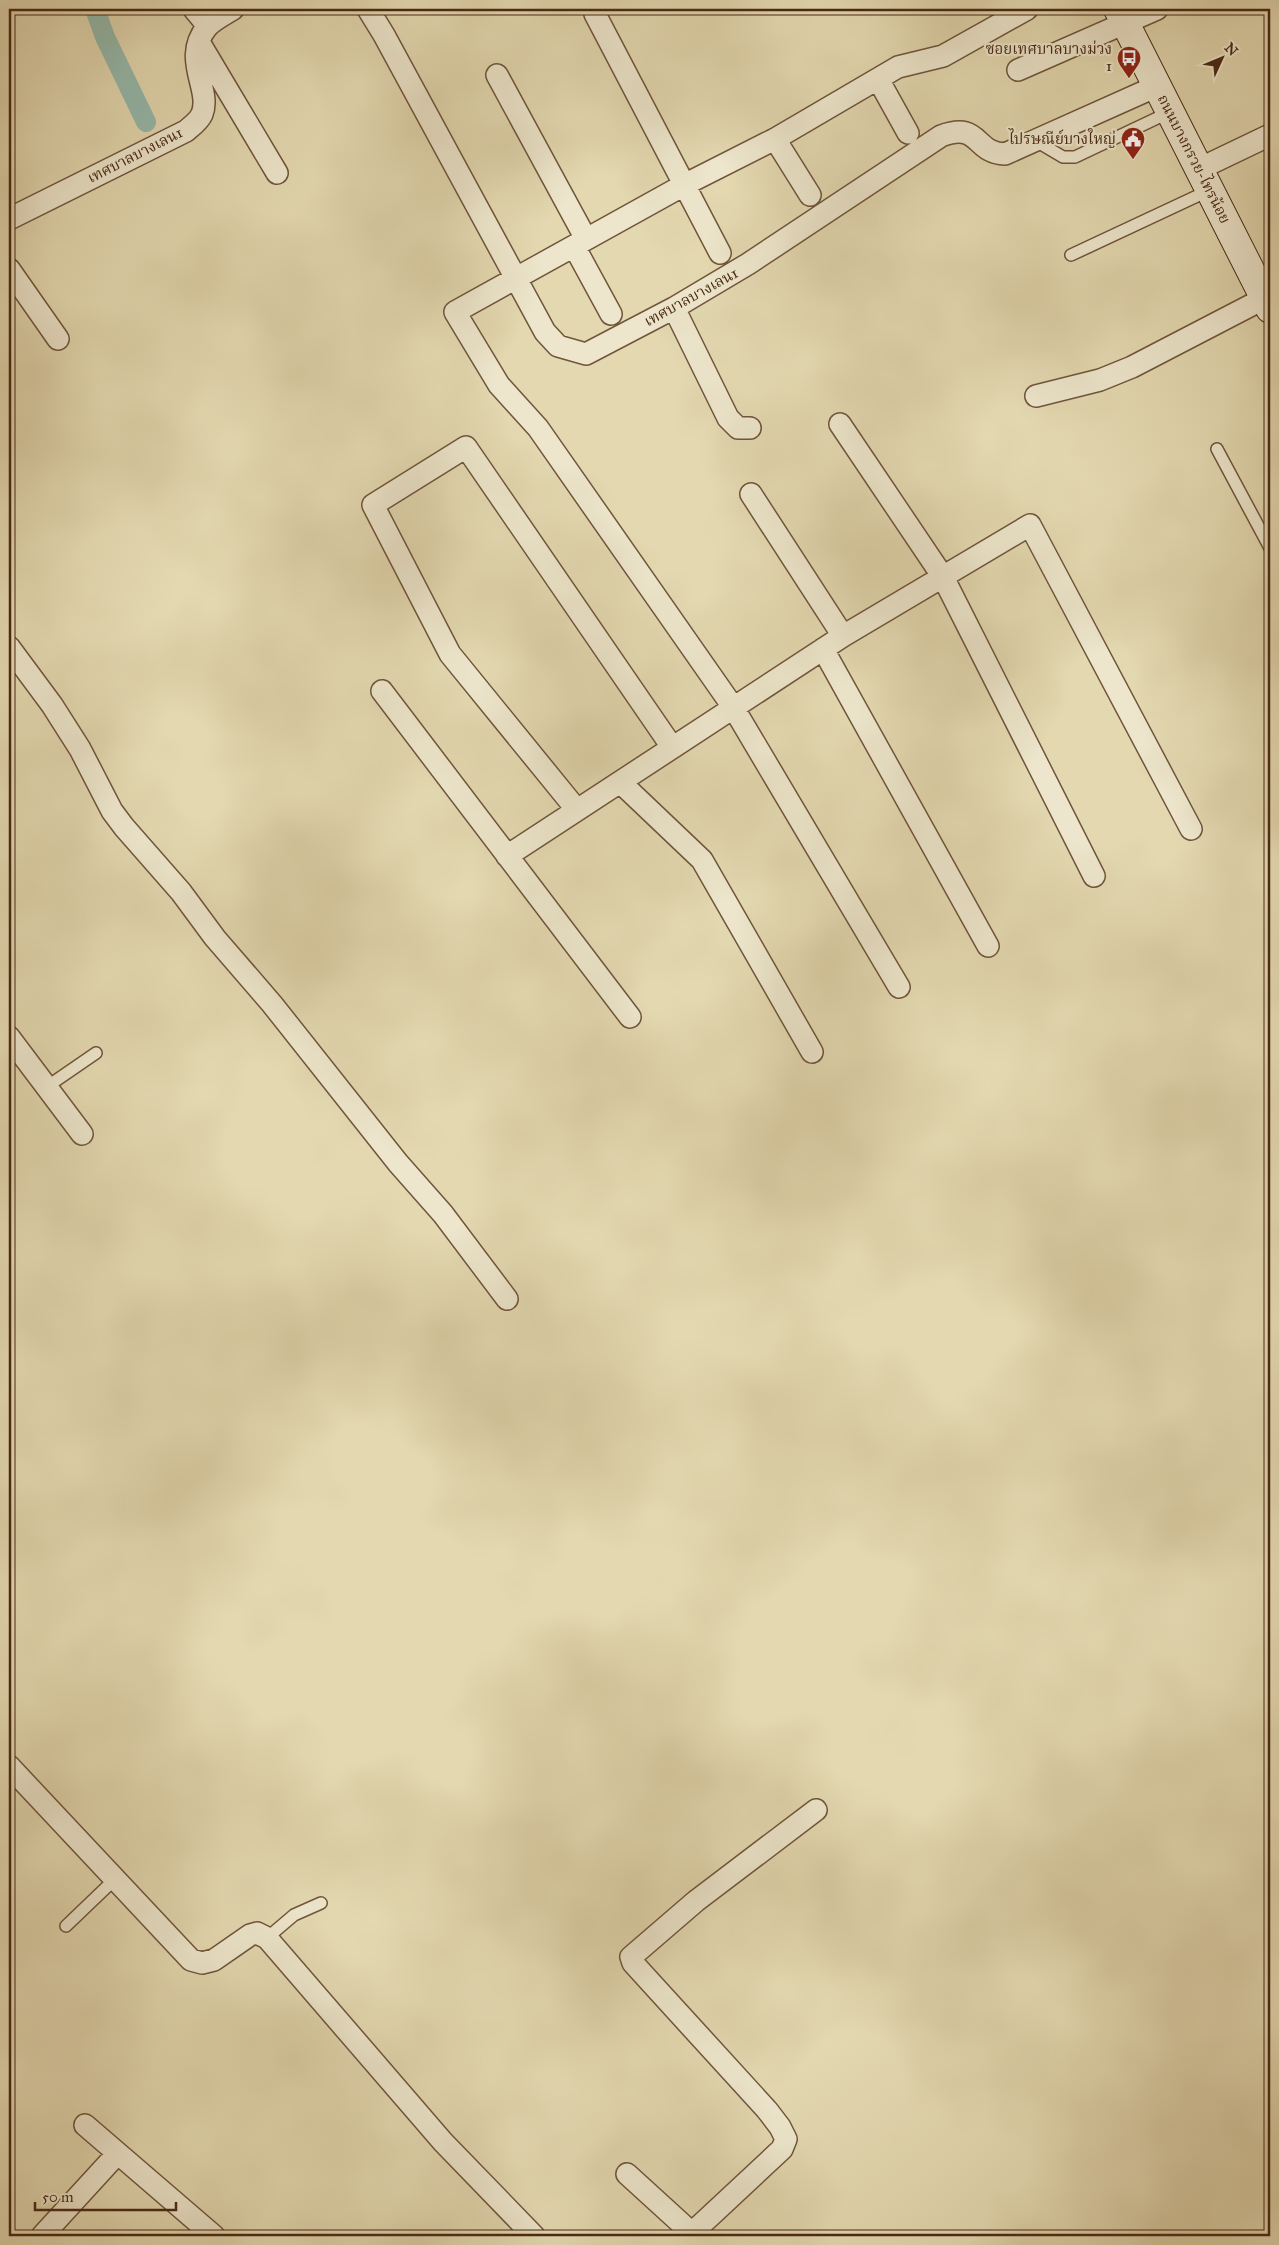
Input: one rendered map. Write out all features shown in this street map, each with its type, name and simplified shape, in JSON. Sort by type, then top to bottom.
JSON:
[{"type":"street","points":[[194,9],[203,34],[277,173]]},
{"type":"street","points":[[203,34],[233,9]]},
{"type":"street","name":"เทศบาลบางเลน1","points":[[368,9],[545,332],[558,346],[570,351],[586,354],[674,308],[748,264],[941,136],[956,130],[967,132],[995,154],[1005,154],[1157,86]]},
{"type":"street","points":[[899,987],[733,707],[538,428],[499,386],[455,312],[684,185],[775,139],[898,67],[944,56],[1027,9]]},
{"type":"street","points":[[1018,70],[1122,16],[1158,9]]},
{"type":"street","points":[[595,14],[720,253]]},
{"type":"street","name":"ถนนบางกรวย-ไทรน้อย","points":[[1122,16],[1267,304]]},
{"type":"street","name":"เทศบาลบางเลน1","points":[[9,219],[186,131],[199,120],[204,105],[197,62],[203,34]]},
{"type":"street","points":[[497,75],[580,242],[611,314]]},
{"type":"street","points":[[878,79],[908,133]]},
{"type":"street","points":[[1204,180],[1270,135]]},
{"type":"street","points":[[775,139],[810,195]]},
{"type":"street","points":[[9,269],[58,339]]},
{"type":"street","points":[[1036,396],[1100,380],[1267,304]]},
{"type":"street","points":[[674,308],[728,418],[738,428],[750,428]]},
{"type":"street","points":[[840,424],[943,576],[1094,876]]},
{"type":"street","points":[[577,810],[450,654],[373,505],[466,447],[672,747]]},
{"type":"street","points":[[751,494],[843,636]]},
{"type":"street","points":[[507,856],[843,636],[1030,525],[1191,829]]},
{"type":"street","points":[[9,647],[52,705],[80,749],[112,811],[124,828],[181,892],[215,938],[272,1004],[398,1164],[443,1214],[507,1299]]},
{"type":"street","points":[[823,649],[988,946]]},
{"type":"street","points":[[382,691],[630,1017]]},
{"type":"street","points":[[620,782],[702,860],[812,1052]]},
{"type":"street","points":[[9,1037],[48,1086],[82,1134]]},
{"type":"street","points":[[9,1766],[191,1960],[202,1963],[214,1960],[250,1935],[257,1933],[267,1938],[443,2142],[534,2236]]},
{"type":"street","points":[[627,2174],[693,2235],[782,2149],[786,2139],[780,2127],[767,2110],[633,1963],[631,1957],[696,1901],[816,1810]]},
{"type":"street","points":[[85,2125],[214,2236]]},
{"type":"street","points":[[42,2236],[117,2154]]},
{"type":"lane","points":[[1036,141],[1064,157],[1075,157],[1170,112]]},
{"type":"lane","points":[[1071,255],[1204,180]]},
{"type":"lane","points":[[1217,449],[1270,548]]},
{"type":"lane","points":[[48,1086],[96,1053]]},
{"type":"lane","points":[[66,1926],[114,1880]]},
{"type":"lane","points":[[267,1938],[294,1916],[321,1903]]},
{"type":"waterway","points":[[95,9],[105,37],[146,122]]},
{"type":"place","name":"ซอยเทศบาลบางม่วง 1","points":[[1129,79]]},
{"type":"place","name":"ไปรษณีย์บางใหญ่","points":[[1133,160]]}]
